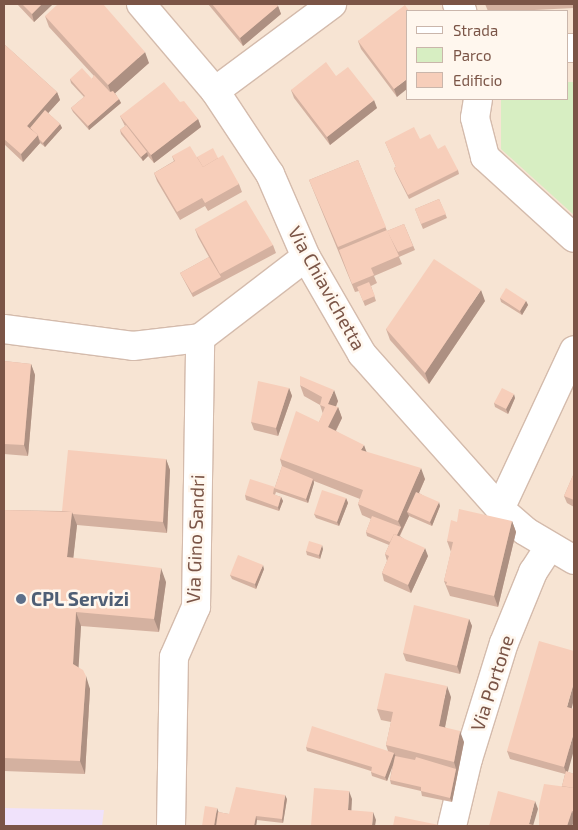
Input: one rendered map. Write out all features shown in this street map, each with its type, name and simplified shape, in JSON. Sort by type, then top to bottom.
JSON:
[{"type":"street","name":"Via Chiavichetta","points":[[141,4],[215,90],[270,174],[306,257],[362,354],[500,509],[524,531],[574,560]]},
{"type":"street","points":[[215,90],[332,4]]},
{"type":"street","points":[[478,100],[475,118],[485,157],[574,238]]},
{"type":"street","points":[[4,329],[133,346],[200,338],[306,257]]},
{"type":"street","name":"Via Gino Sandri","points":[[171,826],[174,657],[196,607],[200,338]]},
{"type":"street","points":[[500,509],[574,350]]},
{"type":"street","name":"Via Portone","points":[[452,826],[468,759],[504,642],[533,572],[549,546]]},
{"type":"shaded area","points":[[4,4],[574,4],[574,826],[4,826]]},
{"type":"shaded area","points":[[4,808],[104,810],[102,826],[4,826]]},
{"type":"green space","points":[[568,82],[574,82],[574,215],[501,149],[501,100],[568,100]]},
{"type":"building","points":[[22,4],[42,4],[32,14]]},
{"type":"building","points":[[58,4],[103,4],[145,52],[108,85],[45,16]]},
{"type":"building","points":[[212,4],[276,4],[278,6],[240,38]]},
{"type":"building","points":[[405,5],[408,10],[406,10],[406,80],[394,89],[358,41]]},
{"type":"building","points":[[4,44],[57,92],[27,126],[38,135],[21,154],[4,139]]},
{"type":"building","points":[[326,62],[336,76],[348,67],[374,100],[327,137],[291,90]]},
{"type":"building","points":[[82,68],[92,79],[94,75],[110,92],[113,91],[119,99],[88,126],[71,108],[85,96],[70,79]]},
{"type":"building","points":[[164,82],[180,102],[184,101],[198,119],[151,155],[120,116]]},
{"type":"building","points":[[45,110],[60,124],[43,143],[30,128]]},
{"type":"building","points":[[126,125],[147,152],[141,157],[120,130]]},
{"type":"building","points":[[414,127],[420,139],[430,134],[438,149],[445,145],[458,170],[408,195],[394,168],[396,167],[385,142]]},
{"type":"building","points":[[190,146],[203,167],[223,155],[239,184],[205,203],[202,198],[177,212],[154,173],[175,161],[172,156]]},
{"type":"building","points":[[213,148],[218,158],[203,167],[197,157]]},
{"type":"building","points":[[358,160],[386,227],[338,247],[309,180]]},
{"type":"building","points":[[439,199],[446,214],[421,224],[415,209]]},
{"type":"building","points":[[246,200],[273,245],[220,274],[195,229]]},
{"type":"building","points":[[404,224],[413,246],[398,252],[387,231]]},
{"type":"building","points":[[387,230],[399,256],[371,268],[374,275],[352,284],[339,250]]},
{"type":"building","points":[[209,257],[221,277],[192,293],[180,273]]},
{"type":"building","points":[[434,259],[481,290],[425,373],[386,329]]},
{"type":"building","points":[[369,282],[375,296],[363,301],[357,287]]},
{"type":"building","points":[[506,288],[526,301],[520,311],[500,298]]},
{"type":"building","points":[[4,361],[31,364],[24,445],[4,444]]},
{"type":"building","points":[[300,376],[334,390],[328,404],[338,407],[328,427],[364,445],[361,450],[421,468],[398,521],[358,504],[363,490],[280,459],[296,411],[319,422],[325,407],[320,405],[322,397],[300,385]]},
{"type":"building","points":[[258,381],[289,388],[276,428],[251,422]]},
{"type":"building","points":[[502,388],[514,394],[506,409],[494,403]]},
{"type":"building","points":[[68,450],[166,459],[163,522],[73,514],[72,512],[62,511]]},
{"type":"building","points":[[282,466],[313,479],[306,499],[274,488],[273,494],[281,497],[278,507],[245,495],[250,479],[275,487]]},
{"type":"building","points":[[574,473],[574,500],[564,496]]},
{"type":"building","points":[[322,490],[346,498],[337,522],[314,514]]},
{"type":"building","points":[[416,492],[439,502],[430,522],[407,512]]},
{"type":"building","points":[[459,509],[512,521],[494,596],[446,585],[447,582],[444,581],[453,542],[447,541],[451,520],[457,522]]},
{"type":"building","points":[[4,510],[72,512],[67,557],[161,568],[154,619],[76,612],[73,664],[83,670],[86,676],[80,761],[4,758]]},
{"type":"building","points":[[372,516],[401,527],[397,535],[394,534],[390,542],[366,532]]},
{"type":"building","points":[[394,534],[425,548],[408,585],[382,573],[389,556],[385,554]]},
{"type":"building","points":[[309,541],[322,545],[319,555],[306,551]]},
{"type":"building","points":[[238,555],[263,565],[255,584],[230,575]]},
{"type":"building","points":[[414,605],[469,619],[457,666],[403,653]]},
{"type":"building","points":[[539,641],[574,651],[574,682],[567,707],[574,709],[574,732],[564,767],[507,751]]},
{"type":"building","points":[[385,673],[447,686],[439,726],[460,731],[454,762],[386,745],[393,712],[377,709]]},
{"type":"building","points":[[312,726],[394,753],[385,777],[371,772],[372,767],[306,747]]},
{"type":"building","points":[[395,756],[415,760],[416,757],[456,769],[450,798],[421,791],[421,787],[390,780]]},
{"type":"building","points":[[566,771],[574,774],[574,788],[562,786]]},
{"type":"building","points":[[544,784],[574,788],[574,811],[572,811],[567,826],[539,826],[539,806]]},
{"type":"building","points":[[236,787],[285,795],[282,819],[256,816],[254,826],[216,826],[218,812],[229,814]]},
{"type":"building","points":[[314,788],[349,791],[348,810],[373,812],[372,826],[311,826]]},
{"type":"building","points":[[498,791],[535,801],[529,824],[532,826],[489,826]]},
{"type":"building","points":[[205,806],[217,808],[214,826],[202,826]]},
{"type":"building","points":[[395,816],[439,825],[393,826]]},
{"type":"place","name":"CPL Servizi","points":[[21,599]]}]
